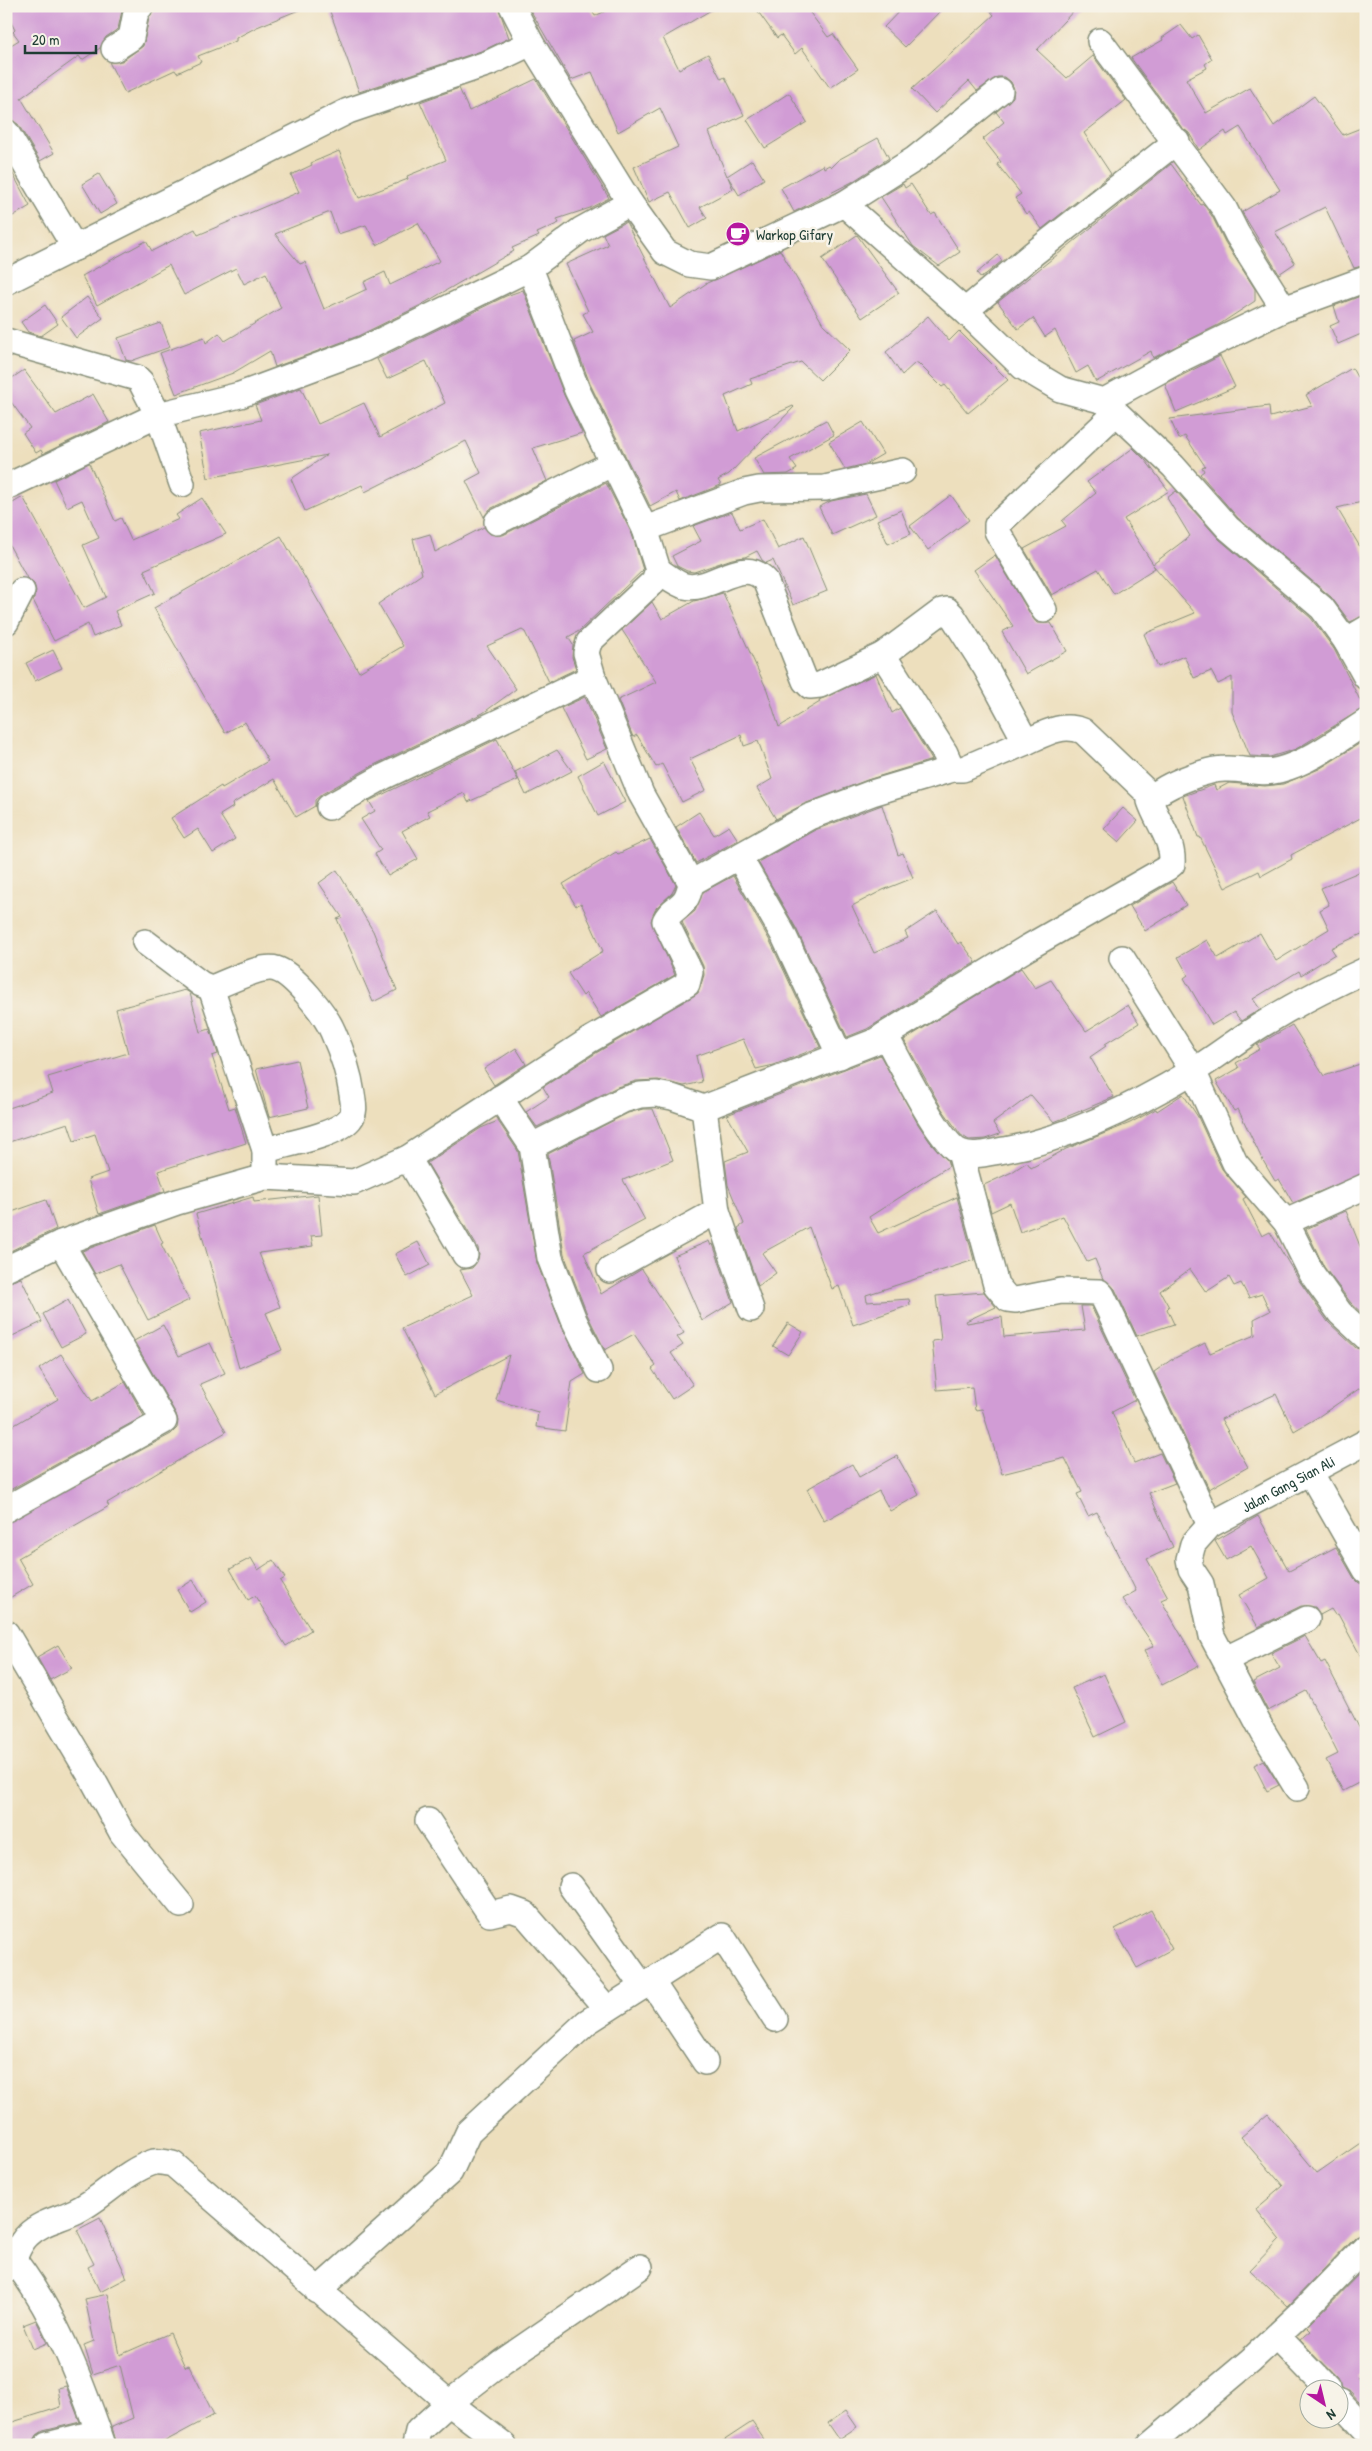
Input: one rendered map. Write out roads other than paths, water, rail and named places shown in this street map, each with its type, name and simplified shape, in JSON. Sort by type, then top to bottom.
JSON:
[{"type":"street","points":[[114,49],[131,38],[136,12],[141,6]]},
{"type":"street","points":[[512,6],[531,42],[630,203],[665,252],[689,264],[711,267],[844,204],[915,159],[1000,91]]},
{"type":"street","points":[[1100,40],[1177,141],[1224,208],[1237,234],[1284,308]]},
{"type":"street","points":[[6,282],[348,110],[489,64],[531,42]]},
{"type":"street","points":[[6,132],[75,248]]},
{"type":"street","points":[[965,311],[1034,253],[1177,141]]},
{"type":"street","points":[[6,487],[158,415],[240,395],[364,349],[530,268],[581,230],[630,203]]},
{"type":"street","points":[[844,204],[965,311],[1023,367],[1060,389],[1110,407],[1173,466],[1228,528],[1356,635],[1366,677]]},
{"type":"street","points":[[6,1269],[61,1244],[177,1202],[265,1177],[354,1182],[408,1158],[588,1041],[687,984],[690,972],[666,921],[668,915],[687,899],[691,884],[641,794],[592,677],[586,653],[589,642],[654,581],[658,570],[645,529],[566,364],[530,268]]},
{"type":"street","points":[[1044,610],[997,531],[997,525],[1110,407],[1182,358],[1284,308],[1366,279]]},
{"type":"street","points":[[6,341],[137,378],[141,382],[158,415],[182,484]]},
{"type":"street","points":[[497,522],[613,463]]},
{"type":"street","points":[[645,529],[744,492],[825,488],[903,471]]},
{"type":"street","points":[[658,570],[684,586],[698,585],[740,571],[759,574],[765,580],[805,681],[810,686],[820,685],[882,654],[942,611],[949,611],[986,668],[1026,742]]},
{"type":"street","points":[[6,622],[22,591]]},
{"type":"street","points":[[882,654],[946,753],[952,769]]},
{"type":"street","points":[[329,807],[383,777],[592,677]]},
{"type":"street","points":[[532,1146],[623,1100],[640,1095],[672,1097],[704,1108],[874,1042],[1027,948],[1172,864],[1173,854],[1170,844],[1150,801],[1158,792],[1214,769],[1262,773],[1279,770],[1309,758],[1366,722]]},
{"type":"street","points":[[691,884],[809,817],[872,793],[952,769],[963,768],[1060,727],[1073,727],[1083,732],[1152,797]]},
{"type":"street","points":[[739,857],[783,934],[840,1056]]},
{"type":"street","points":[[145,942],[201,984],[212,988],[256,971],[274,968],[287,973],[297,981],[333,1030],[350,1076],[354,1111],[350,1119],[340,1127],[325,1133],[265,1150]]},
{"type":"street","points":[[1122,958],[1192,1071],[1235,1163],[1286,1222],[1312,1274],[1340,1313],[1366,1337]]},
{"type":"street","points":[[885,1034],[935,1123],[950,1145],[960,1152],[976,1155],[1023,1146],[1070,1133],[1135,1102],[1192,1071],[1268,1021],[1366,970]]},
{"type":"street","points":[[212,988],[265,1150],[265,1177]]},
{"type":"street","points":[[500,1098],[532,1146],[550,1258],[574,1320],[599,1370]]},
{"type":"street","points":[[704,1108],[717,1211],[751,1309]]},
{"type":"street","points":[[960,1152],[996,1285],[1008,1299],[1016,1300],[1061,1291],[1099,1292],[1102,1294],[1210,1525]]},
{"type":"street","points":[[408,1158],[465,1255]]},
{"type":"street","points":[[1286,1222],[1366,1186]]},
{"type":"street","points":[[610,1270],[717,1211]]},
{"type":"street","points":[[6,1509],[164,1422],[61,1244]]},
{"type":"street","name":"Jalan Gang Sian Ali","points":[[1297,1788],[1263,1732],[1226,1659],[1212,1636],[1201,1584],[1191,1570],[1188,1559],[1192,1544],[1210,1525],[1366,1442]]},
{"type":"street","points":[[1310,1472],[1366,1570]]},
{"type":"street","points":[[1226,1659],[1307,1619]]},
{"type":"street","points":[[6,1633],[92,1778],[122,1833],[181,1905]]},
{"type":"street","points":[[428,1821],[490,1914],[511,1909],[525,1914],[608,2009]]},
{"type":"street","points":[[571,1886],[705,2062]]},
{"type":"street","points":[[317,2291],[450,2172],[469,2131],[587,2022],[722,1936],[775,2019]]},
{"type":"street","points":[[47,2445],[101,2438],[46,2306],[9,2260],[28,2234],[41,2225],[76,2211],[100,2198],[136,2171],[156,2161],[173,2164],[317,2291],[449,2403],[504,2445]]},
{"type":"street","points":[[1150,2445],[1277,2336],[1366,2246]]},
{"type":"street","points":[[415,2445],[418,2431],[449,2403],[502,2362],[640,2267]]},
{"type":"street","points":[[1277,2336],[1317,2378]]},
{"type":"street","points":[[1350,2413],[1366,2430]]},
{"type":"place","name":"Warkop Gifary","points":[[738,234]]}]
